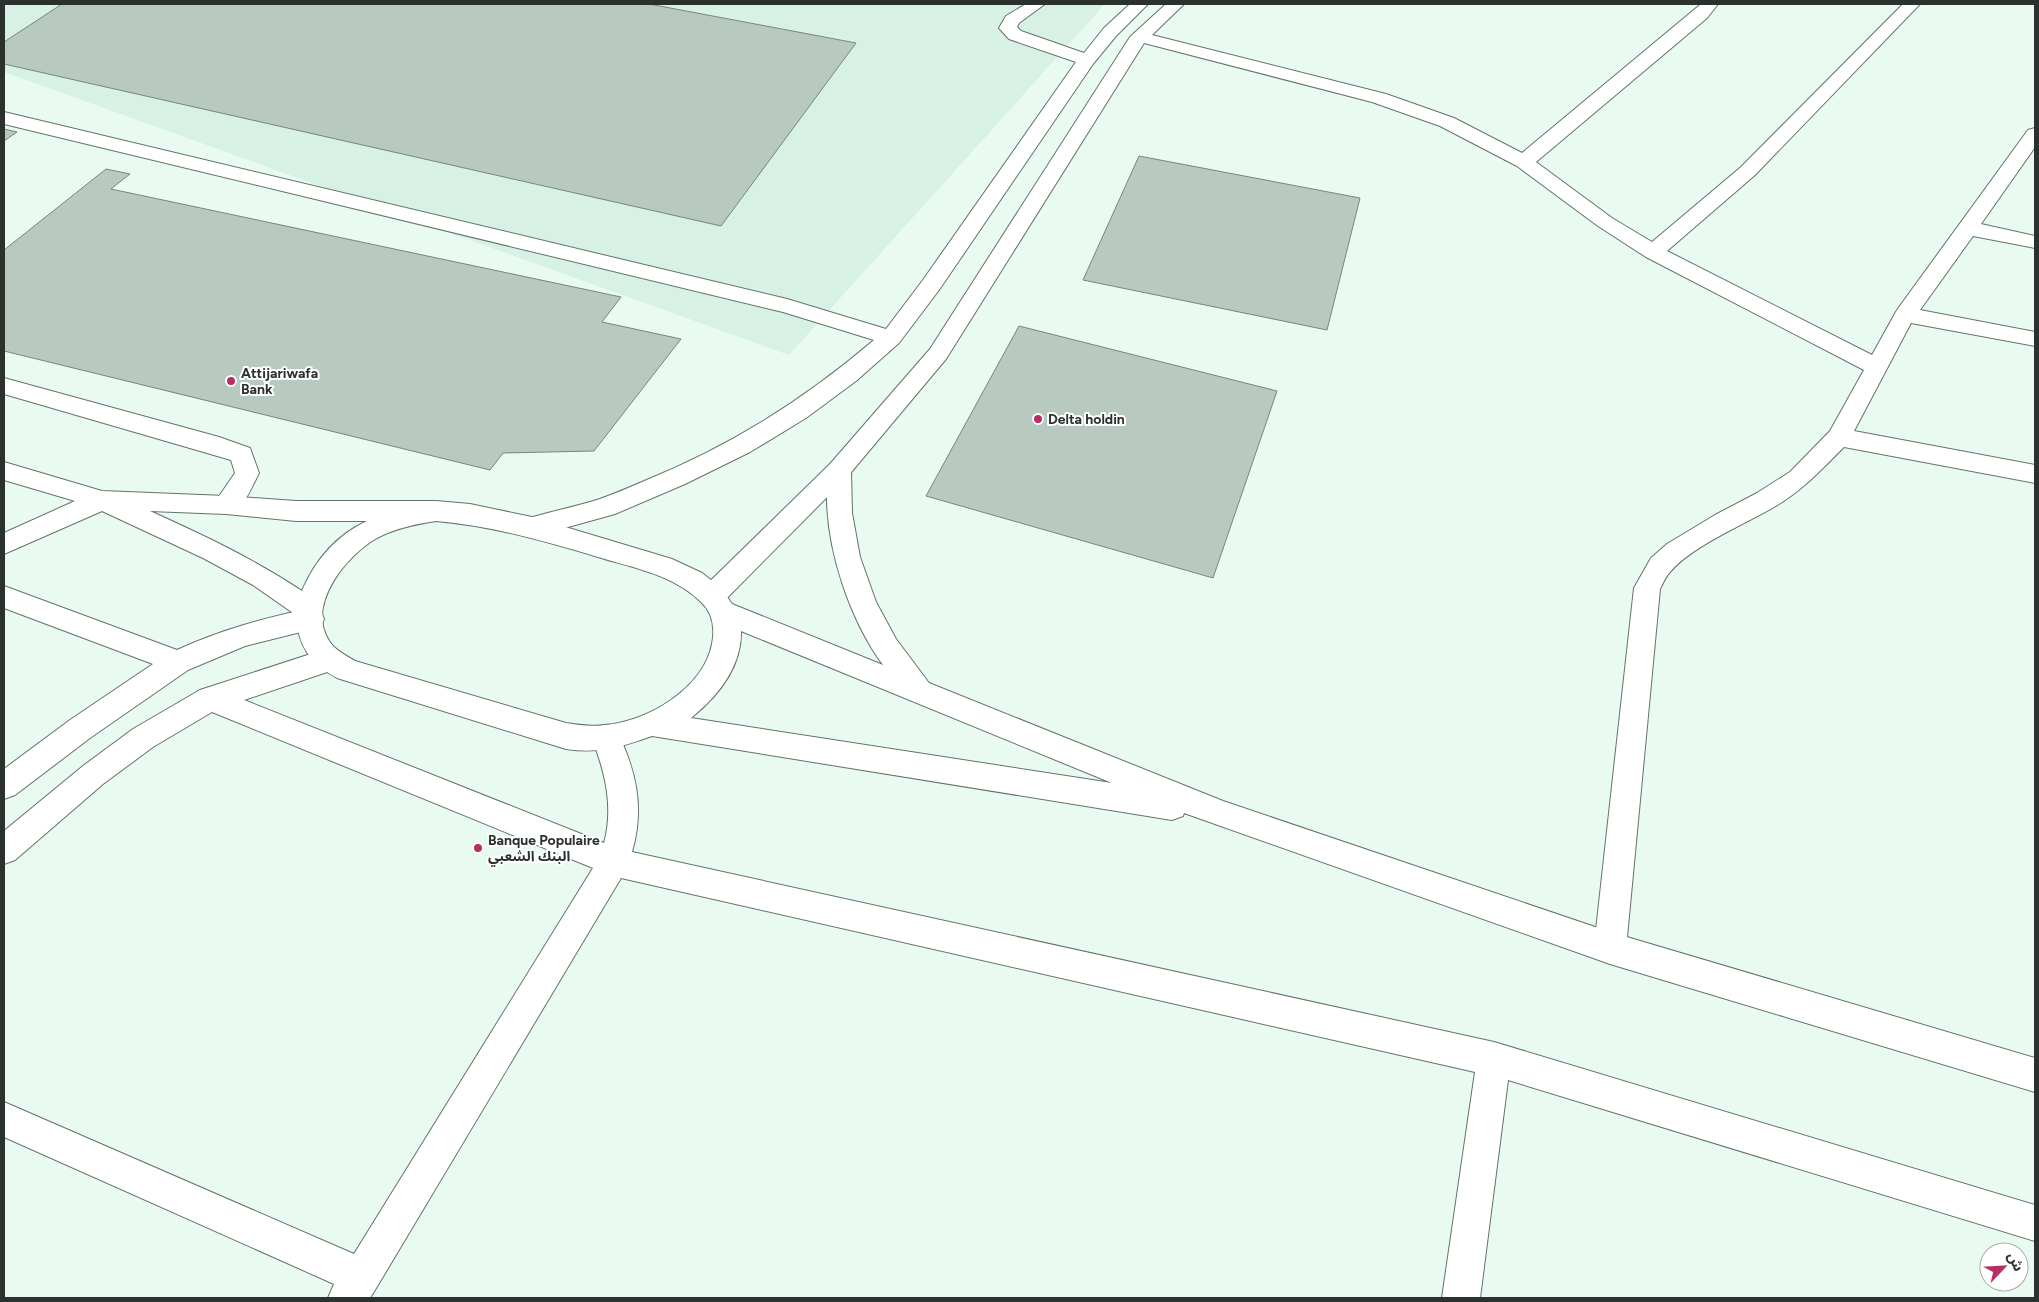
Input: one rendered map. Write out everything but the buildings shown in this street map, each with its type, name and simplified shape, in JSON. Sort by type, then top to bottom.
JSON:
[{"type":"street","points":[[1037,4],[1012,20],[1008,28],[1015,35],[1087,60]]},
{"type":"street","points":[[532,527],[606,507],[676,478],[741,446],[798,412],[841,380],[891,338],[931,284],[1087,60],[1110,32],[1140,4]]},
{"type":"street","points":[[718,604],[839,470],[938,354],[1139,37],[1176,4]]},
{"type":"street","points":[[1524,162],[1701,14],[1710,4]]},
{"type":"street","points":[[1653,252],[1748,171],[1912,4]]},
{"type":"street","points":[[1139,37],[1379,98],[1447,122],[1524,162],[1605,222],[1653,252],[1877,367]]},
{"type":"street","points":[[4,118],[787,306],[891,338]]},
{"type":"street","points":[[1610,948],[1647,588],[1660,565],[1676,551],[1724,522],[1766,500],[1799,478],[1839,437],[1905,315],[2035,134]]},
{"type":"street","points":[[1967,228],[2035,242]]},
{"type":"street","points":[[1905,315],[2035,339]]},
{"type":"street","points":[[4,386],[219,446],[241,454],[247,473],[226,506]]},
{"type":"street","points":[[1839,437],[2035,474]]},
{"type":"street","points":[[839,470],[839,513],[847,557],[863,602],[886,647],[919,691]]},
{"type":"street","points":[[4,471],[102,500],[212,551],[262,578],[310,614]]},
{"type":"street","points":[[4,544],[102,500],[296,511],[436,511],[470,514],[532,527],[663,566],[693,580],[718,604],[919,691],[1219,813],[1610,948],[2035,1075]]},
{"type":"street","points":[[436,511],[401,517],[366,532],[337,554],[318,581],[310,614],[310,629],[317,646],[330,660],[347,670],[566,736],[585,739],[606,738],[652,724],[678,712],[698,695],[715,675],[724,654],[728,633],[718,604]]},
{"type":"street","points":[[4,597],[178,662]]},
{"type":"street","points":[[4,786],[80,729],[178,662],[215,645],[310,614]]},
{"type":"street","points":[[4,850],[93,775],[136,744],[210,699],[330,660]]},
{"type":"street","points":[[210,699],[614,862],[1494,1058],[2035,1223]]},
{"type":"street","points":[[652,724],[1219,813]]},
{"type":"street","points":[[4,1119],[354,1287],[614,862],[624,822],[623,799],[617,765],[606,738]]},
{"type":"street","points":[[1461,1298],[1494,1058]]},
{"type":"shaded area","points":[[4,4],[1105,4],[789,355],[4,72]]},
{"type":"place","name":"Attijariwafa Bank","points":[[231,381]]},
{"type":"place","name":"Delta holdin","points":[[1038,419]]},
{"type":"place","name":"Banque Populaire البنك الشعبي","points":[[478,848]]}]
